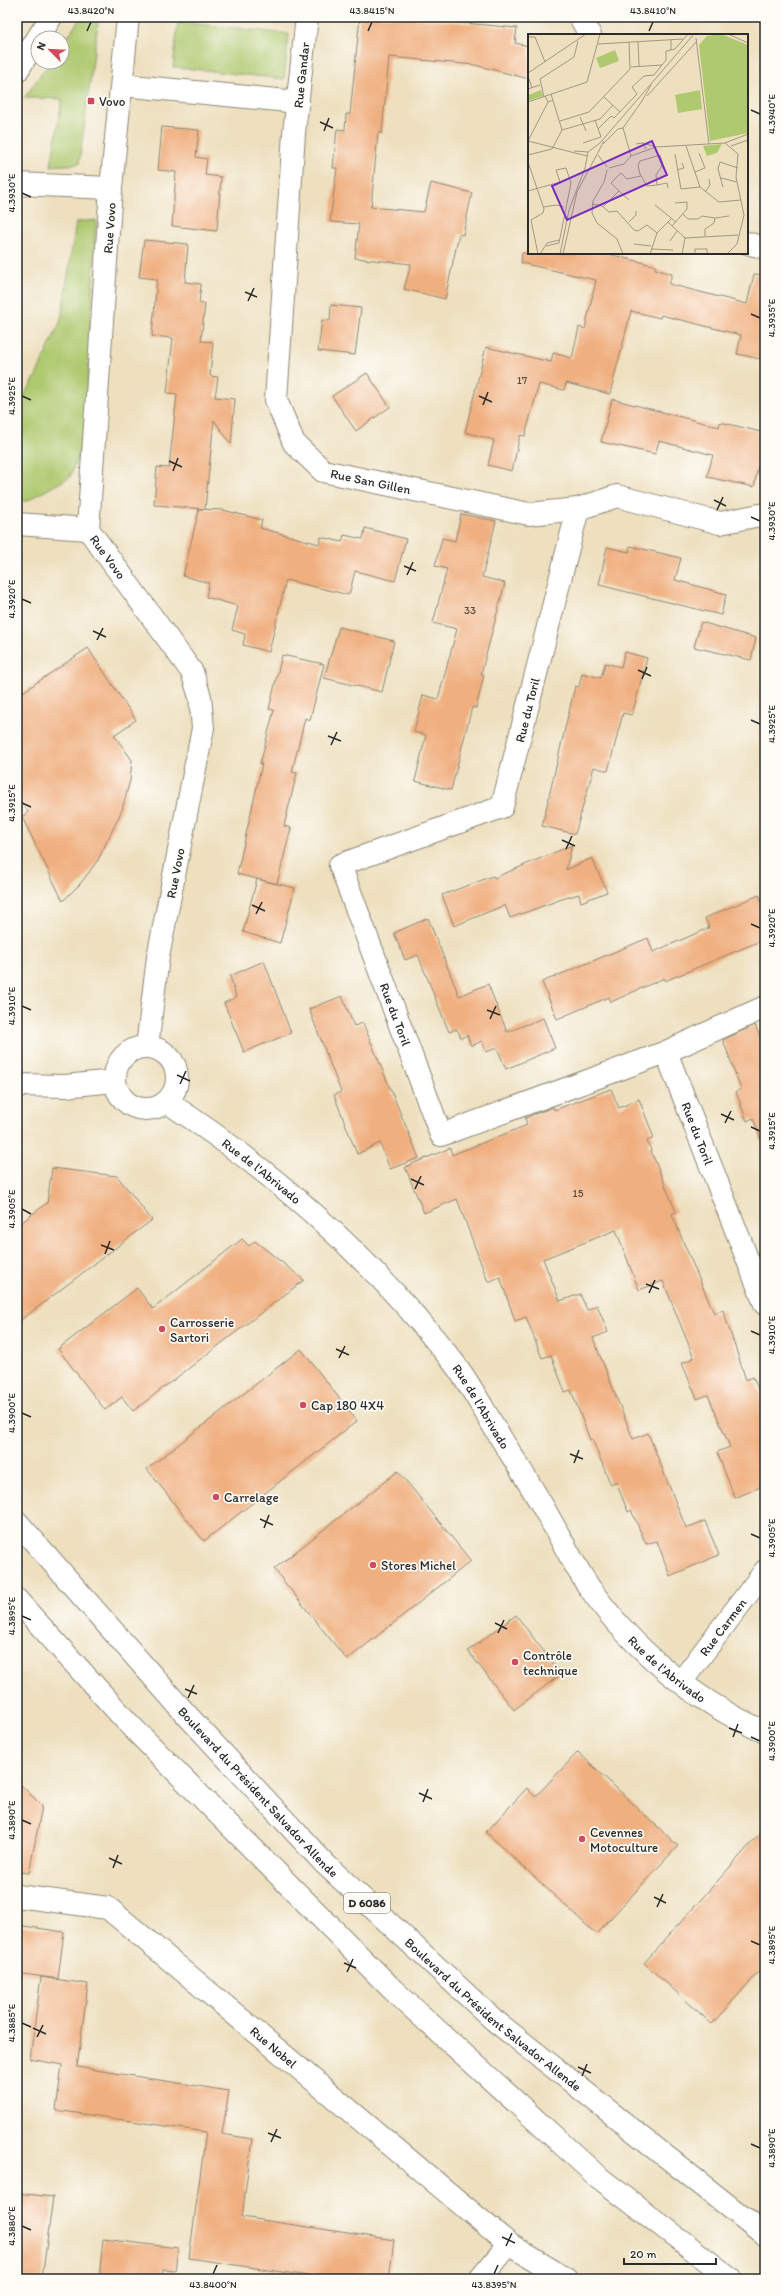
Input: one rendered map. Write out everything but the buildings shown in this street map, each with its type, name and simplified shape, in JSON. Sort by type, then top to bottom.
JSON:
[{"type":"street","points":[[17,71],[51,17]]},
{"type":"street","name":"Rue Vovo","points":[[128,17],[111,188],[88,529],[192,672],[200,697],[202,728],[158,957],[147,1047]]},
{"type":"street","name":"Rue Gandar","points":[[294,132],[307,17]]},
{"type":"street","points":[[580,17],[589,34]]},
{"type":"street","points":[[122,85],[298,102]]},
{"type":"street","name":"Rue San Gillen","points":[[294,132],[276,400],[294,443],[323,471],[529,514],[578,509],[616,496],[720,523],[765,514]]},
{"type":"street","points":[[17,184],[111,188]]},
{"type":"street","points":[[748,243],[765,248]]},
{"type":"street","name":"Rue du Toril","points":[[578,509],[502,807],[340,865],[441,1135],[666,1052],[765,1304]]},
{"type":"street","points":[[17,524],[88,529]]},
{"type":"street","points":[[666,1052],[765,1007]]},
{"type":"street","points":[[147,1047],[157,1049],[167,1054],[174,1063],[177,1073],[177,1084],[167,1102],[158,1107],[139,1109],[122,1099],[114,1081],[116,1070],[127,1053],[136,1048],[147,1047]]},
{"type":"street","points":[[17,1085],[65,1086],[114,1081]]},
{"type":"street","name":"Rue de l'Abrivado","points":[[167,1102],[218,1136],[292,1193],[374,1270],[456,1365],[589,1587],[613,1618],[638,1644],[681,1682],[711,1705],[765,1732]]},
{"type":"street","name":"Boulevard du Président Salvador Allende","points":[[17,1522],[185,1713],[325,1864],[494,2020],[765,2235]]},
{"type":"street","name":"Rue Carmen","points":[[681,1682],[765,1571]]},
{"type":"street","name":"D 6086","points":[[17,1600],[129,1724],[393,1990],[597,2176],[731,2279]]},
{"type":"street","name":"Rue Nobel","points":[[17,1896],[108,1908],[509,2244],[566,2279]]},
{"type":"street","points":[[480,2279],[509,2244]]},
{"type":"green space","points":[[81,17],[93,17],[98,23],[79,164],[51,166],[62,99],[24,98],[44,70],[70,70],[70,33]]},
{"type":"green space","points":[[178,22],[289,34],[284,79],[173,67]]},
{"type":"green space","points":[[96,220],[85,438],[70,477],[27,501],[17,501],[17,407],[35,378],[61,320],[76,222]]},
{"type":"place","name":"Vovo","points":[[91,101]]},
{"type":"place","name":"Carrosserie Sartori","points":[[162,1329]]},
{"type":"place","name":"Cap 180 4X4","points":[[303,1405]]},
{"type":"place","name":"Carrelage","points":[[216,1497]]},
{"type":"place","name":"Stores Michel","points":[[373,1565]]},
{"type":"place","name":"Contrôle technique","points":[[515,1662]]},
{"type":"place","name":"Cevennes Motoculture","points":[[582,1839]]}]
